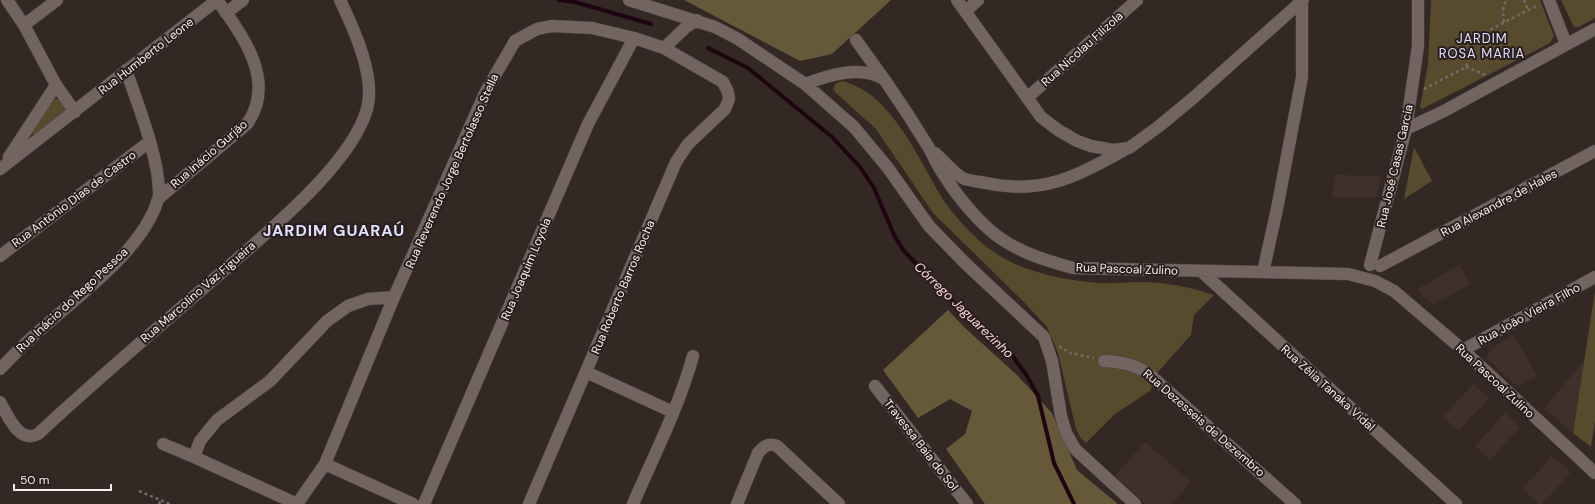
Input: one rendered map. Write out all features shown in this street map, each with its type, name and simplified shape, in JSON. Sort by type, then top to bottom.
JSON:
[{"type":"street","points":[[7,0],[24,25],[56,85],[75,112]]},
{"type":"street","points":[[24,25],[57,0]]},
{"type":"street","name":"Rua Inácio Gurjão","points":[[159,198],[247,124],[256,108],[260,86],[256,67],[244,42],[217,0]]},
{"type":"street","name":"Rua Humberto Leone","points":[[0,169],[217,0]]},
{"type":"street","points":[[226,13],[243,0]]},
{"type":"street","name":"Rua Marcolino Vaz Figueira","points":[[0,402],[12,423],[24,435],[32,437],[38,434],[81,394],[284,217],[319,181],[350,145],[368,108],[369,94],[362,51],[340,0]]},
{"type":"street","points":[[629,0],[715,26],[738,39],[805,84],[854,127],[904,189],[928,226],[945,244],[1044,337],[1052,361],[1061,416],[1066,433],[1075,449],[1135,504]]},
{"type":"street","points":[[957,0],[1041,117],[1058,130],[1077,141],[1113,150],[1129,148]]},
{"type":"street","points":[[966,11],[978,0]]},
{"type":"street","name":"Rua Nicolau Filizola","points":[[1027,98],[1137,0]]},
{"type":"street","points":[[929,148],[964,179],[1006,188],[1024,188],[1059,182],[1094,168],[1129,148],[1158,127],[1303,0]]},
{"type":"street","points":[[1263,272],[1277,209],[1302,77],[1303,0]]},
{"type":"street","name":"Rua José Casas Garcia","points":[[1376,271],[1378,236],[1406,129],[1418,46],[1418,0]]},
{"type":"street","points":[[1545,2],[1566,44]]},
{"type":"street","points":[[668,45],[686,27],[697,20]]},
{"type":"street","name":"Rua Reverendo Jorge Bertolasso Stella","points":[[297,504],[325,464],[394,297],[486,91],[515,41],[537,29],[552,26],[592,28],[668,45],[723,82]]},
{"type":"street","points":[[1406,129],[1595,29]]},
{"type":"street","name":"Rua Joaquim Loyola","points":[[424,504],[588,124],[634,38]]},
{"type":"street","name":"Rua Pascoal Zulino","points":[[856,40],[929,148],[943,174],[984,224],[1001,240],[1027,254],[1073,268],[1348,274],[1376,271],[1394,290],[1463,350],[1595,473]]},
{"type":"street","points":[[126,70],[155,164],[159,198]]},
{"type":"street","points":[[805,84],[839,73],[857,72],[878,76],[884,80]]},
{"type":"street","name":"Rua Roberto Barros Rocha","points":[[529,504],[676,162],[688,144],[725,109],[729,99],[728,92],[723,82]]},
{"type":"street","points":[[0,169],[56,85]]},
{"type":"street","name":"Rua Antônio Dias de Castro","points":[[0,256],[149,142]]},
{"type":"street","name":"Rua Alexandre de Hales","points":[[1376,271],[1595,151]]},
{"type":"street","name":"Rua Inácio do Rego Pessoa","points":[[0,369],[26,342],[124,255],[141,233],[159,198]]},
{"type":"street","name":"Rua Zélia Tanaka Vidal","points":[[1201,271],[1456,504]]},
{"type":"street","name":"Rua João Vieira Filho","points":[[1463,350],[1595,277]]},
{"type":"street","points":[[194,457],[200,441],[218,420],[270,380],[327,321],[348,306],[368,299],[394,297]]},
{"type":"street","points":[[633,504],[673,412],[688,374],[693,356]]},
{"type":"street","name":"Rua Dezesseis de Dezembro","points":[[1104,361],[1126,363],[1138,366],[1149,374],[1295,504]]},
{"type":"street","points":[[586,372],[673,412]]},
{"type":"street","name":"Travessa Baía do Sol","points":[[876,386],[967,504]]},
{"type":"street","points":[[163,444],[297,504]]},
{"type":"street","points":[[737,504],[758,453],[764,446],[771,444],[777,446],[839,504]]},
{"type":"street","points":[[325,464],[413,504]]},
{"type":"path","points":[[1504,22],[1503,10],[1506,0]]},
{"type":"path","points":[[1524,0],[1528,10]]},
{"type":"path","points":[[1410,96],[1466,67],[1474,38],[1545,2]]},
{"type":"path","points":[[1466,67],[1499,80]]},
{"type":"path","points":[[1044,337],[1070,353],[1104,361]]},
{"type":"path","points":[[139,491],[170,504]]},
{"type":"path","points":[[159,504],[161,500]]},
{"type":"shaded area","points":[[684,0],[891,0],[832,54],[800,61]]},
{"type":"shaded area","points":[[1431,0],[1540,0],[1554,36],[1550,43],[1422,109],[1420,107],[1428,64]]},
{"type":"shaded area","points":[[1561,0],[1595,0],[1595,18],[1579,27],[1574,27]]},
{"type":"shaded area","points":[[842,81],[860,88],[877,100],[891,115],[916,151],[947,205],[981,242],[1005,259],[1030,270],[1071,280],[1103,283],[1159,283],[1187,287],[1214,295],[1194,315],[1191,335],[1158,372],[1150,391],[1115,414],[1086,443],[1080,437],[1076,429],[1058,353],[1047,327],[1024,302],[933,213],[876,129],[833,89],[835,84]]},
{"type":"shaded area","points":[[52,99],[58,99],[69,112],[38,137],[33,135],[32,130]]},
{"type":"shaded area","points":[[1414,147],[1432,181],[1404,199]]},
{"type":"shaded area","points":[[1336,175],[1381,176],[1377,197],[1332,197]]},
{"type":"shaded area","points":[[1459,265],[1470,283],[1469,285],[1433,305],[1416,290]]},
{"type":"shaded area","points":[[1595,291],[1595,422],[1591,447],[1573,433]]},
{"type":"shaded area","points":[[948,310],[964,327],[1017,375],[1052,413],[1077,470],[1118,504],[985,504],[946,449],[965,434],[972,411],[950,399],[918,418],[883,370]]},
{"type":"shaded area","points":[[1514,335],[1537,376],[1518,387],[1486,358],[1491,349]]},
{"type":"shaded area","points":[[1585,360],[1573,433],[1544,408]]},
{"type":"shaded area","points":[[1473,384],[1489,398],[1459,431],[1443,417]]},
{"type":"shaded area","points":[[1505,413],[1520,427],[1490,460],[1475,446]]},
{"type":"shaded area","points":[[1145,442],[1191,482],[1172,504],[1146,504],[1115,476]]},
{"type":"shaded area","points":[[1552,456],[1571,472],[1542,504],[1539,504],[1522,489]]},
{"type":"waterway","name":"Córrego Jaguarezinho","points":[[559,0],[575,2],[651,24]]},
{"type":"waterway","name":"Córrego Jaguarezinho","points":[[708,48],[748,68],[832,137],[860,167],[874,188],[894,235],[903,250],[959,308],[1009,351],[1027,376],[1038,396],[1054,463],[1074,504]]},
{"type":"district","name":"JARDIM ROSA MARIA","points":[[1482,46]]},
{"type":"district","name":"JARDIM GUARAÚ","points":[[334,230]]}]
